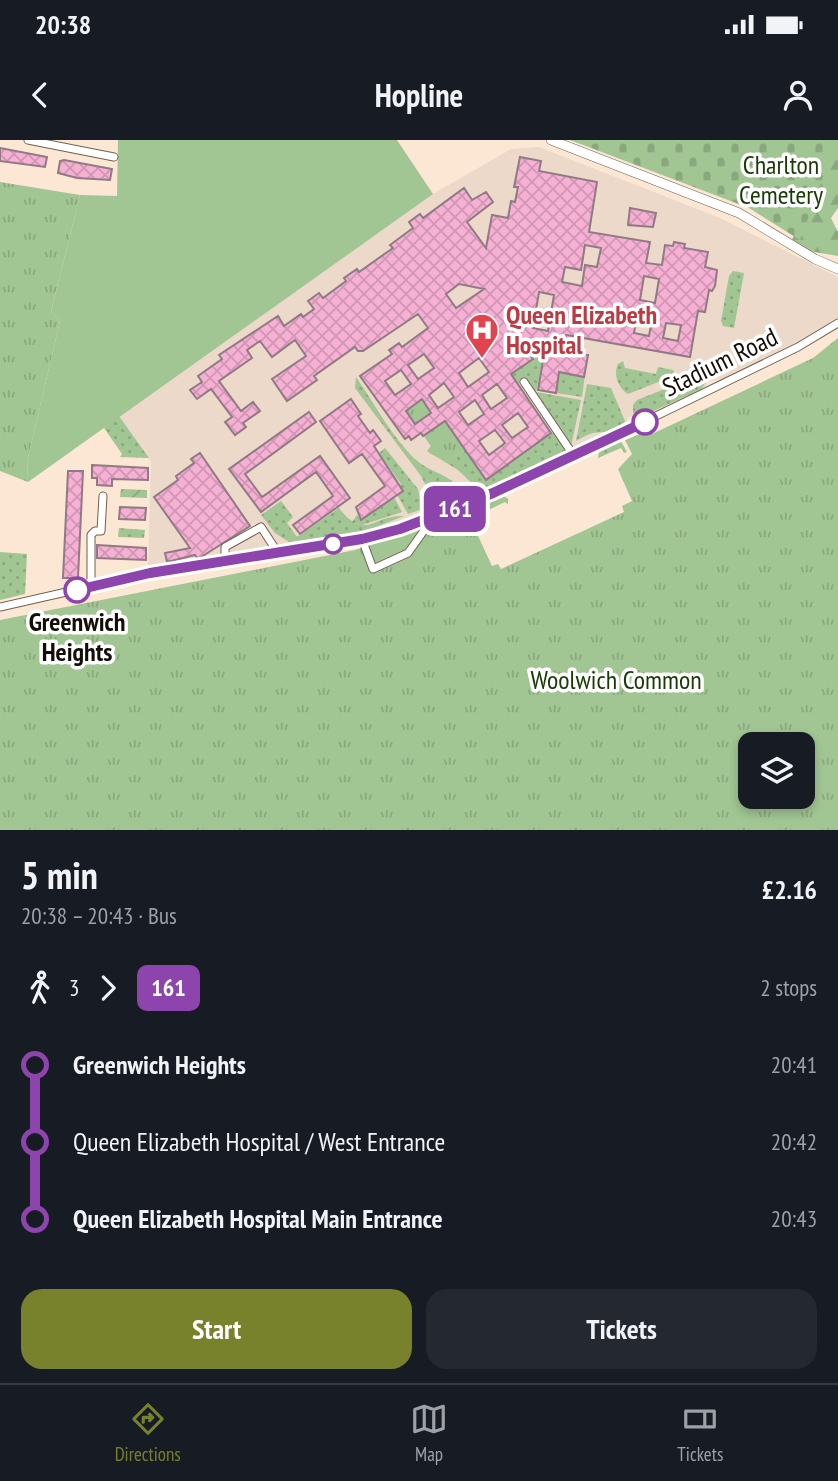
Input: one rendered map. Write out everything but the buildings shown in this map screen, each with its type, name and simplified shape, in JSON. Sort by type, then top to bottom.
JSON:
[{"type":"street","points":[[28,140],[57,143],[114,157]]},
{"type":"street","points":[[551,140],[739,212],[815,259],[838,269]]},
{"type":"street","name":"Stadium Road","points":[[0,607],[157,572],[362,539],[426,520],[574,456],[798,347],[838,323]]},
{"type":"street","points":[[524,382],[574,456]]},
{"type":"street","points":[[91,586],[91,535],[95,531],[102,531],[103,496]]},
{"type":"street","points":[[362,539],[373,569],[408,553],[428,526],[426,520]]},
{"type":"street","points":[[225,562],[225,547],[261,527],[278,553]]},
{"type":"shaded area","name":"Queen Elizabeth Hospital","points":[[539,147],[720,218],[838,277],[838,319],[800,342],[727,378],[708,382],[704,390],[643,419],[635,415],[628,418],[625,427],[584,443],[567,454],[483,493],[477,493],[470,485],[464,489],[467,495],[463,501],[448,508],[440,508],[432,502],[426,504],[423,516],[417,519],[408,519],[368,534],[148,567],[151,461],[119,416],[433,194],[511,149]]},
{"type":"green space","points":[[118,140],[397,140],[433,194],[28,482],[27,462],[60,321],[51,311],[80,195],[117,196]]},
{"type":"green space","name":"Charlton Cemetery","points":[[570,140],[837,140],[800,240],[749,208]]},
{"type":"green space","points":[[834,140],[838,140],[838,208],[831,218],[838,232],[838,256],[809,251],[792,240]]},
{"type":"green space","points":[[0,182],[80,195],[51,311],[60,321],[27,462],[28,482],[0,471]]},
{"type":"green space","points":[[733,271],[744,273],[734,328],[723,326],[721,321],[729,276]]},
{"type":"green space","name":"Woolwich Common","points":[[838,338],[838,830],[0,830],[0,620],[355,550],[442,522],[502,495],[508,499],[508,504],[505,502],[476,516],[478,523],[473,525],[492,566],[498,564],[501,569],[624,512],[622,506],[632,501],[618,469],[632,454],[625,440],[644,432],[652,434],[813,358]]},
{"type":"green space","points":[[530,346],[545,349],[536,392],[581,400],[571,446],[524,380],[518,384],[511,374],[533,360],[528,352]]},
{"type":"green space","points":[[623,361],[625,368],[656,374],[658,367],[673,370],[676,375],[628,394],[619,385],[616,376],[618,364]]},
{"type":"green space","points":[[586,367],[582,397],[556,393],[559,372],[584,377]]},
{"type":"green space","points":[[697,376],[707,381],[701,389],[645,415],[633,413],[633,405],[637,400]]},
{"type":"green space","points":[[356,377],[407,450],[422,464],[453,482],[464,494],[463,499],[446,505],[430,494],[421,476],[355,388]]},
{"type":"green space","points":[[587,384],[611,388],[625,421],[615,430],[591,434],[576,441]]},
{"type":"green space","points":[[423,399],[432,412],[415,424],[406,411]]},
{"type":"green space","points":[[119,416],[149,458],[120,457],[122,454],[104,428]]},
{"type":"green space","points":[[445,421],[465,450],[447,461],[429,453],[432,448],[424,436]]},
{"type":"green space","points":[[556,430],[567,451],[480,491],[458,470],[427,451],[431,446],[447,461],[465,450],[486,479]]},
{"type":"green space","points":[[621,441],[627,452],[624,453],[621,448],[598,458],[599,452]]},
{"type":"green space","points":[[385,448],[418,489],[422,509],[408,514],[396,493],[401,484],[379,453]]},
{"type":"green space","points":[[121,489],[147,490],[147,498],[120,497]]},
{"type":"green space","points":[[394,497],[402,512],[362,525],[352,522],[357,515],[362,520]]},
{"type":"green space","points":[[281,501],[293,517],[287,523],[297,537],[339,508],[348,518],[363,525],[394,516],[404,516],[366,531],[289,542],[275,533],[261,515]]},
{"type":"green space","points":[[119,528],[145,530],[144,538],[118,537]]},
{"type":"green space","points":[[0,552],[27,554],[25,594],[0,600]]},
{"type":"bus line","name":"161","points":[[77,590],[150,573],[362,539],[400,529],[493,493],[645,422]]},
{"type":"place","name":"Queen Elizabeth Hospital","points":[[482,360]]},
{"type":"place","name":"Greenwich Heights","points":[[77,590]]}]
